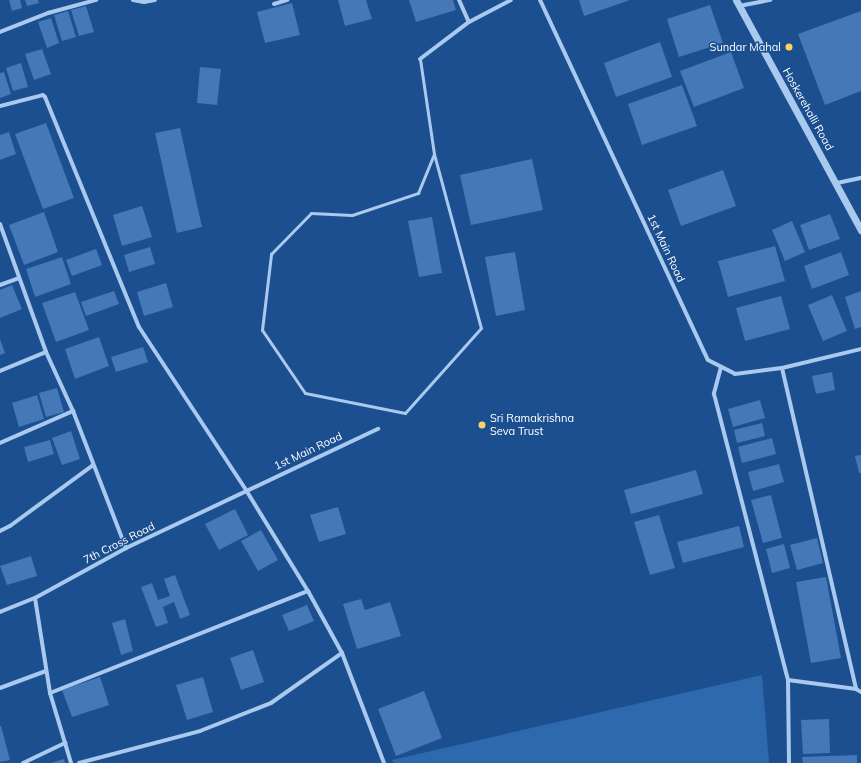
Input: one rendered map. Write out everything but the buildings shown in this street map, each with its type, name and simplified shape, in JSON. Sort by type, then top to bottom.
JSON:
[{"type":"street","points":[[0,32],[48,13],[96,0]]},
{"type":"street","points":[[133,0],[144,2],[155,0]]},
{"type":"street","points":[[274,4],[287,0]]},
{"type":"street","points":[[459,0],[469,22]]},
{"type":"street","points":[[420,59],[469,22],[511,0]]},
{"type":"street","name":"1st Main Road","points":[[540,0],[708,360],[735,374],[782,368],[861,349]]},
{"type":"street","points":[[737,3],[770,0]]},
{"type":"street","name":"Hoskerehalli Road","points":[[737,3],[837,183],[861,230]]},
{"type":"street","points":[[0,106],[43,95],[139,327],[246,490],[308,591],[342,653],[384,763]]},
{"type":"street","points":[[837,183],[861,178]]},
{"type":"street","points":[[0,224],[46,352],[73,412],[126,548]]},
{"type":"street","points":[[0,285],[19,278]]},
{"type":"street","points":[[0,371],[46,352]]},
{"type":"street","points":[[722,367],[714,394],[788,680],[789,763]]},
{"type":"street","points":[[782,368],[856,689]]},
{"type":"street","points":[[0,443],[73,412]]},
{"type":"street","name":"1st Main Road","points":[[246,490],[378,429]]},
{"type":"street","points":[[0,531],[10,526],[93,465]]},
{"type":"street","name":"7th Cross Road","points":[[0,612],[35,598],[126,548],[246,490]]},
{"type":"street","points":[[50,693],[308,591]]},
{"type":"street","points":[[35,598],[50,693],[71,763]]},
{"type":"street","points":[[79,763],[200,731],[271,703],[342,653]]},
{"type":"street","points":[[0,688],[46,671]]},
{"type":"street","points":[[788,680],[856,689],[861,692]]},
{"type":"street","points":[[23,763],[65,743]]},
{"type":"lane","points":[[420,59],[434,154],[481,328],[405,413],[305,393],[262,330],[272,254],[311,213],[352,215],[418,192],[434,154]]},
{"type":"shaded area","points":[[762,675],[769,763],[394,763],[392,760]]},
{"type":"place","name":"Sundar Mahal","points":[[789,47]]},
{"type":"place","name":"Sri Ramakrishna Seva Trust","points":[[482,425]]}]
